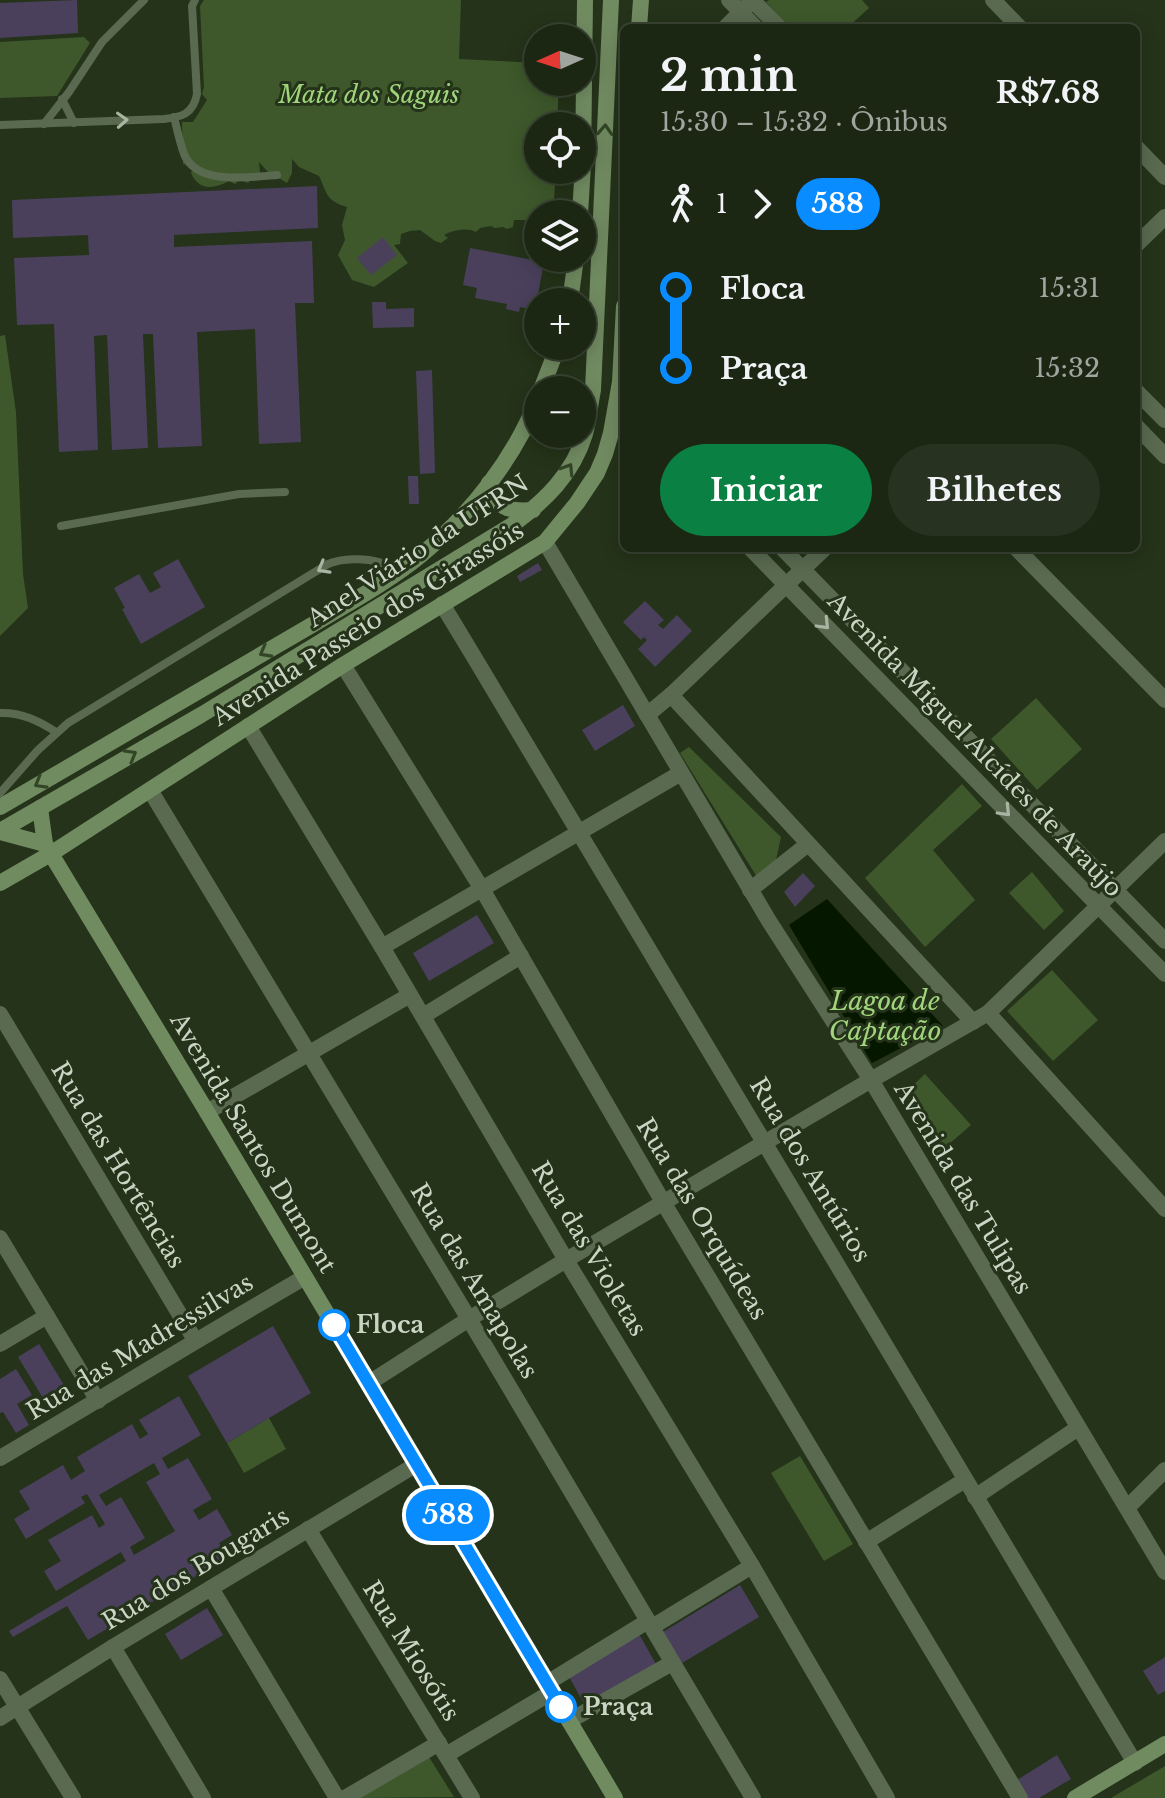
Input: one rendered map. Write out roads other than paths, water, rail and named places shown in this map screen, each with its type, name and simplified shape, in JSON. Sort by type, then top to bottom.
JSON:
[{"type":"main road","points":[[581,200],[585,0]]},
{"type":"main road","name":"Anel Viário da UFRN","points":[[594,376],[611,0]]},
{"type":"main road","points":[[639,24],[641,0]]},
{"type":"main road","name":"Avenida Passeio dos Girassóis","points":[[0,883],[48,848],[150,790],[343,665],[545,542],[597,473],[620,411]]},
{"type":"main road","name":"Anel Viário da UFRN","points":[[0,807],[312,625],[421,555],[489,483],[524,426]]},
{"type":"main road","name":"Anel Viário da UFRN","points":[[0,832],[289,662],[512,525],[550,494],[579,448]]},
{"type":"main road","points":[[489,483],[494,498],[504,507],[533,510]]},
{"type":"main road","name":"Avenida Santos Dumont","points":[[40,808],[48,848],[615,1798]]},
{"type":"main road","points":[[0,832],[48,848]]},
{"type":"main road","points":[[1075,1798],[1165,1744]]},
{"type":"street","points":[[993,0],[1016,24]]},
{"type":"street","points":[[728,24],[746,3]]},
{"type":"street","points":[[746,3],[754,24]]},
{"type":"street","points":[[746,3],[775,24]]},
{"type":"street","points":[[1140,151],[1165,177]]},
{"type":"street","points":[[1140,241],[1165,217]]},
{"type":"street","points":[[1140,395],[1165,420]]},
{"type":"street","points":[[1140,430],[1165,456]]},
{"type":"street","name":"Avenida das Tulipas","points":[[545,542],[750,890],[871,1080],[1165,1572]]},
{"type":"street","name":"Avenida Miguel Alcídes de Araújo","points":[[754,552],[1165,974]]},
{"type":"street","name":"Avenida Miguel Alcídes de Araújo","points":[[786,552],[1165,941]]},
{"type":"street","points":[[647,715],[821,552]]},
{"type":"street","points":[[1020,552],[1165,700]]},
{"type":"street","name":"Rua dos Antúrios","points":[[442,604],[1135,1763]]},
{"type":"street","name":"Rua das Orquídeas","points":[[343,665],[482,889],[663,1202],[1020,1798]]},
{"type":"street","points":[[671,695],[808,844],[1165,1209]]},
{"type":"street","name":"Rua das Violetas","points":[[248,726],[752,1566],[887,1798]]},
{"type":"street","points":[[382,947],[681,773]]},
{"type":"street","name":"Rua das Amapolas","points":[[150,790],[753,1798]]},
{"type":"street","points":[[369,1383],[663,1202],[981,1018],[1165,841]]},
{"type":"street","points":[[750,890],[808,844]]},
{"type":"street","points":[[423,1016],[521,956]]},
{"type":"street","points":[[207,1112],[410,995]]},
{"type":"street","name":"Rua das Hortências","points":[[0,1014],[195,1340]]},
{"type":"street","points":[[0,1238],[98,1401]]},
{"type":"street","name":"Rua das Madressilvas","points":[[0,1458],[305,1277]]},
{"type":"street","points":[[0,1344],[47,1316]]},
{"type":"street","points":[[975,1497],[1078,1428]]},
{"type":"street","name":"Rua dos Bougaris","points":[[0,1718],[417,1464]]},
{"type":"street","points":[[1128,1507],[1165,1470]]},
{"type":"street","points":[[866,1542],[965,1480]]},
{"type":"street","name":"Rua Miosótis","points":[[308,1529],[472,1798]]},
{"type":"street","points":[[345,1798],[442,1749],[752,1566]]},
{"type":"street","points":[[211,1588],[337,1798]]},
{"type":"street","points":[[113,1647],[203,1798]]},
{"type":"street","points":[[569,1721],[672,1663]]},
{"type":"street","points":[[0,1679],[73,1798]]},
{"type":"lane","points":[[44,124],[102,42],[144,0]]},
{"type":"lane","points":[[0,125],[181,117],[189,112],[197,94],[193,2]]},
{"type":"lane","points":[[62,99],[74,123]]},
{"type":"lane","points":[[174,117],[185,158],[200,173],[223,178],[277,175]]},
{"type":"lane","points":[[61,526],[239,494],[285,492]]},
{"type":"lane","points":[[0,793],[38,750],[68,723],[328,564],[344,560],[370,561],[397,571]]},
{"type":"lane","points":[[0,713],[39,721],[56,732]]},
{"type":"water","name":"Lagoa de Captação","points":[[827,899],[943,1026],[872,1063],[789,925]]},
{"type":"place","name":"Floca","points":[[334,1325]]},
{"type":"place","name":"Praça","points":[[561,1707]]},
{"type":"park label","name":"Mata dos Saguis","points":[[369,95]]}]
